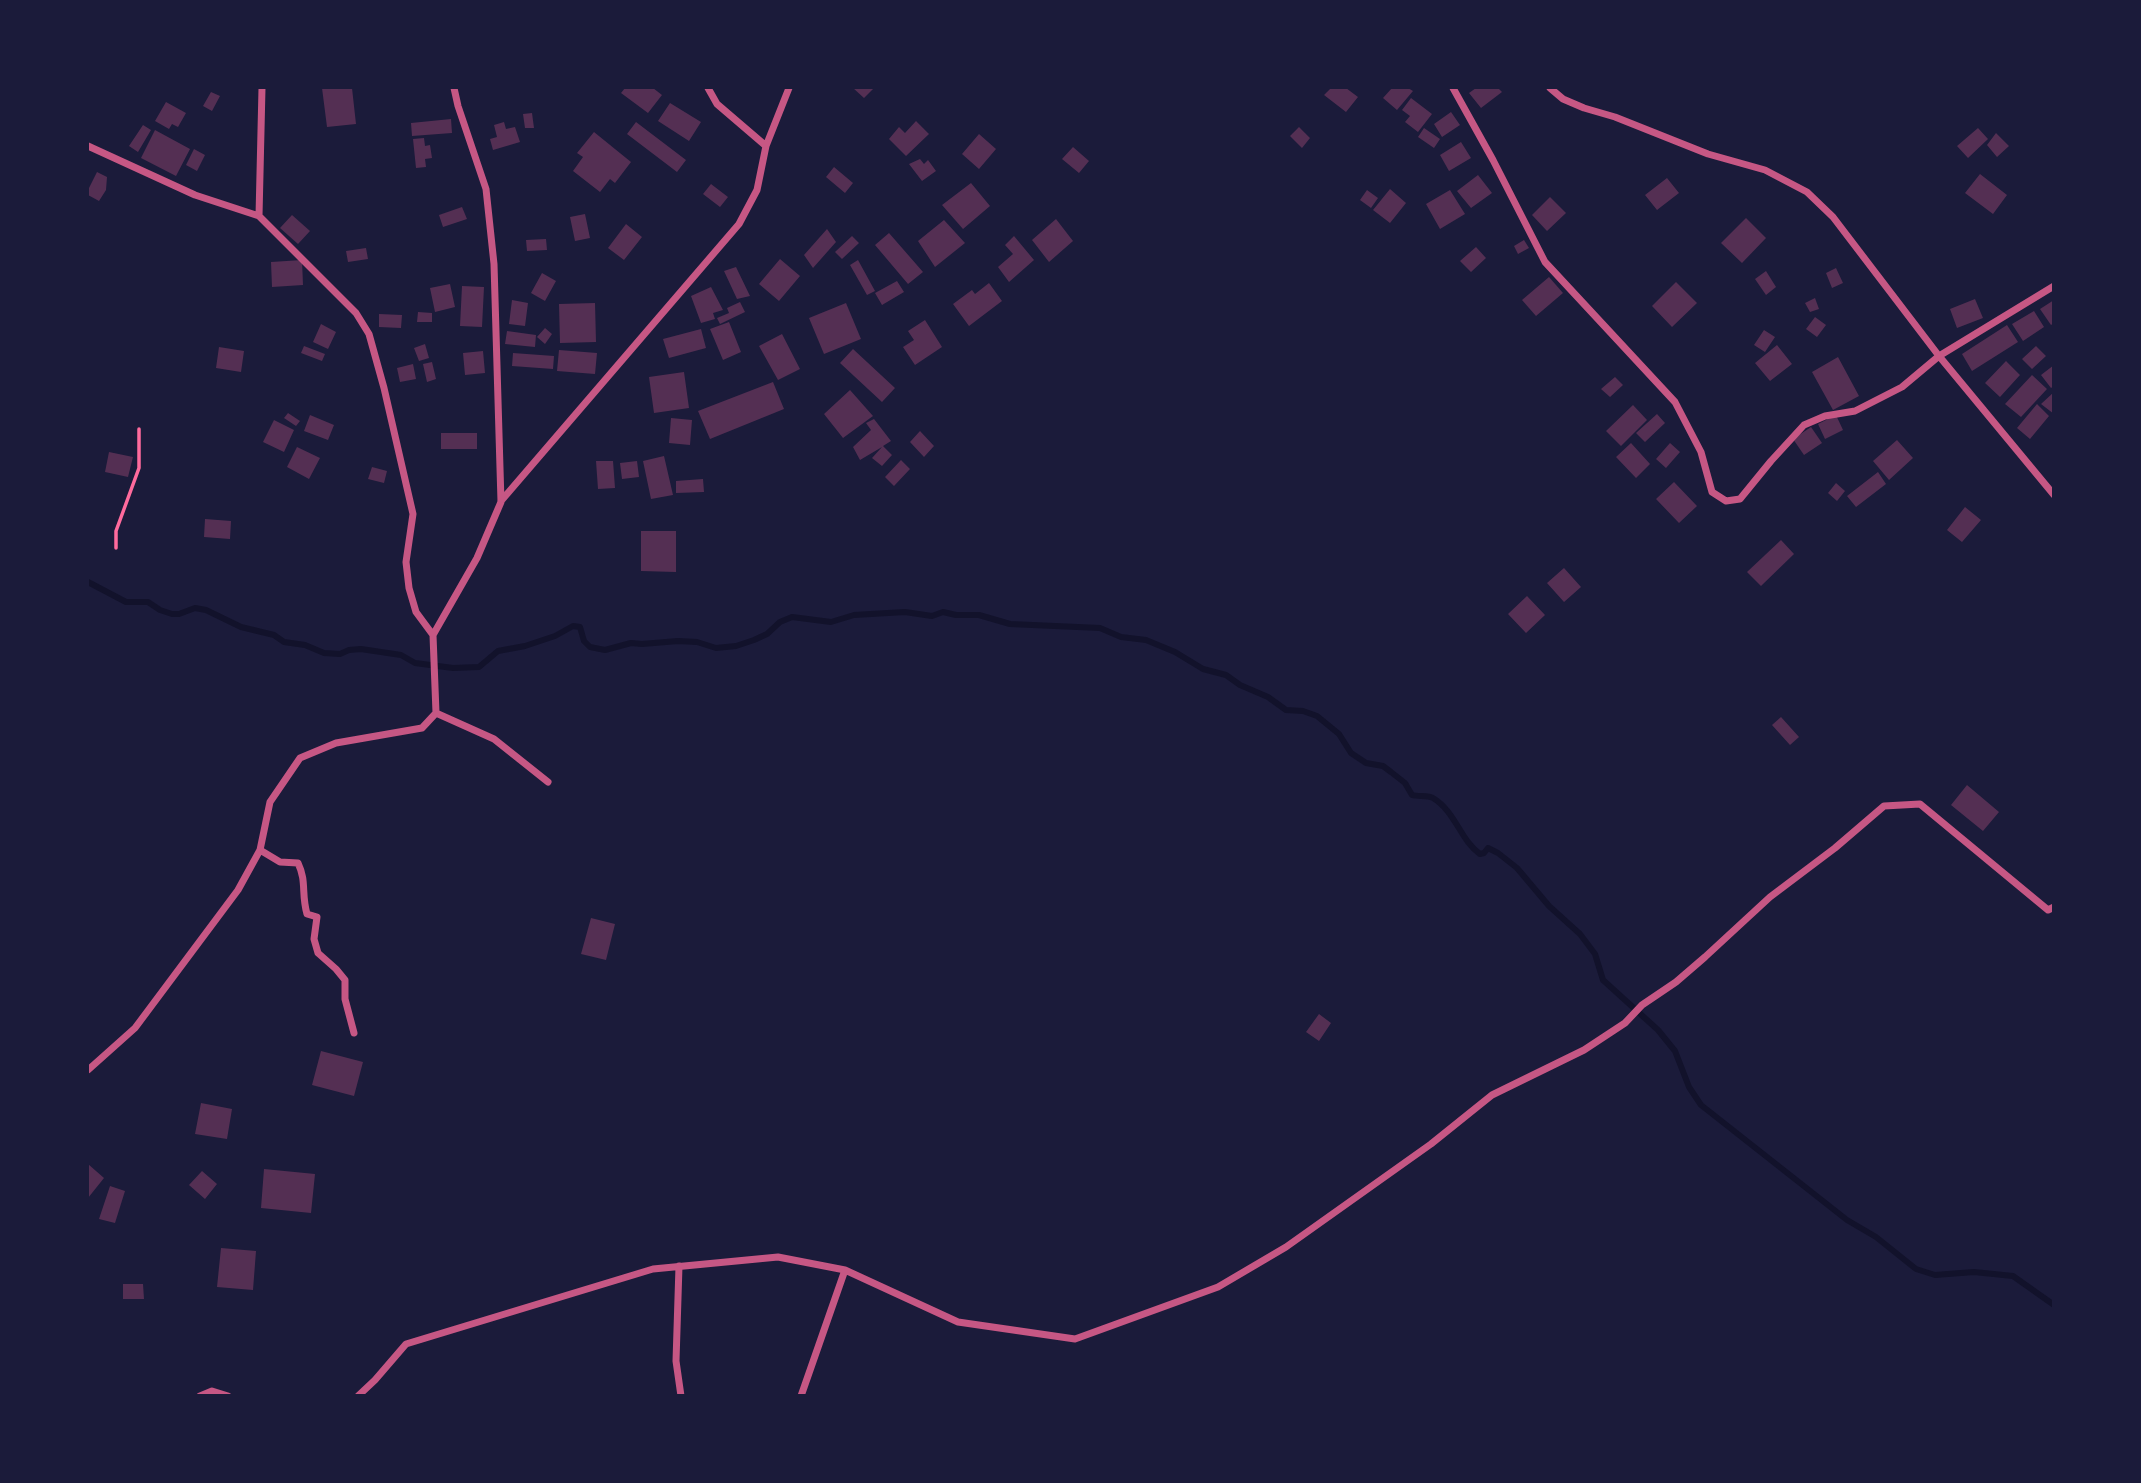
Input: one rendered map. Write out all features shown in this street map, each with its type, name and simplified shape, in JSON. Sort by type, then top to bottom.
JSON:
[{"type":"street","points":[[259,216],[262,88]]},
{"type":"street","points":[[454,88],[486,189],[494,264],[501,502]]},
{"type":"street","points":[[708,88],[717,104],[766,146]]},
{"type":"street","points":[[88,1070],[135,1028],[238,891],[260,850],[270,802],[300,758],[336,743],[422,728],[436,712],[433,635],[477,558],[501,502],[739,223],[757,190],[766,146],[789,88]]},
{"type":"street","points":[[1453,88],[1545,262],[1675,402],[1701,452],[1712,492],[1726,501],[1740,499],[1804,425],[1825,416],[1855,411],[1902,387],[1939,356],[2053,286]]},
{"type":"street","points":[[1550,88],[1563,99],[1584,108],[1615,117],[1708,154],[1765,170],[1807,192],[1833,217],[1939,356],[2053,495]]},
{"type":"street","points":[[88,146],[195,195],[259,216],[356,313],[369,334],[413,514],[406,562],[409,588],[416,612],[433,635]]},
{"type":"street","points":[[436,712],[494,739],[548,782]]},
{"type":"street","points":[[358,1395],[406,1344],[653,1269],[778,1257],[845,1270],[958,1322],[1074,1339],[1218,1287],[1286,1247],[1431,1144],[1492,1095],[1584,1049],[1625,1023],[1642,1005],[1706,957],[1770,897],[1835,848],[1884,806],[1920,804],[2013,883],[2048,910],[2053,907]]},
{"type":"street","points":[[260,850],[280,862],[298,863],[305,878],[303,898],[307,914],[317,917],[314,939],[317,953],[345,980],[345,999],[354,1033]]},
{"type":"street","points":[[678,1266],[676,1361],[681,1395]]},
{"type":"street","points":[[801,1395],[845,1270]]},
{"type":"street","points":[[200,1395],[212,1391],[228,1395]]},
{"type":"path","points":[[116,548],[116,531],[139,468],[139,429]]},
{"type":"building","points":[[322,88],[352,88],[356,124],[327,127]]},
{"type":"building","points":[[625,88],[653,88],[662,95],[648,113],[621,93]]},
{"type":"building","points":[[853,88],[874,88],[864,98]]},
{"type":"building","points":[[1331,88],[1346,88],[1358,97],[1346,112],[1324,95]]},
{"type":"building","points":[[1392,88],[1408,88],[1413,91],[1397,110],[1383,98]]},
{"type":"building","points":[[1476,88],[1498,88],[1502,92],[1481,108],[1469,93]]},
{"type":"building","points":[[211,92],[220,96],[212,111],[203,106]]},
{"type":"building","points":[[1411,98],[1432,114],[1418,132],[1405,122],[1410,116],[1402,110]]},
{"type":"building","points":[[166,102],[186,113],[178,127],[172,124],[169,129],[155,121]]},
{"type":"building","points":[[670,103],[701,122],[689,141],[658,121]]},
{"type":"building","points":[[1451,112],[1460,125],[1442,137],[1434,124]]},
{"type":"building","points":[[532,113],[534,128],[525,128],[523,114]]},
{"type":"building","points":[[451,119],[452,133],[412,136],[411,123]]},
{"type":"building","points":[[916,121],[929,134],[906,156],[889,139],[899,127],[905,133]]},
{"type":"building","points":[[504,122],[506,129],[515,127],[520,142],[493,150],[490,139],[497,137],[494,125]]},
{"type":"building","points":[[636,122],[686,160],[677,172],[627,134]]},
{"type":"building","points":[[143,125],[151,130],[138,152],[129,146]]},
{"type":"building","points":[[1299,127],[1310,138],[1302,148],[1290,136]]},
{"type":"building","points":[[1424,128],[1440,139],[1434,148],[1418,137]]},
{"type":"building","points":[[1978,128],[1988,139],[1968,158],[1957,146]]},
{"type":"building","points":[[155,130],[190,149],[176,176],[141,158]]},
{"type":"building","points":[[594,132],[631,162],[615,183],[610,179],[600,192],[573,171],[583,157],[577,153]]},
{"type":"building","points":[[1996,133],[2009,146],[1997,157],[1987,145]]},
{"type":"building","points":[[979,134],[996,149],[979,169],[962,154]]},
{"type":"building","points":[[424,138],[425,146],[430,145],[432,158],[425,159],[426,167],[416,168],[413,139]]},
{"type":"building","points":[[1461,142],[1471,158],[1449,171],[1440,155]]},
{"type":"building","points":[[1073,147],[1089,161],[1079,173],[1062,159]]},
{"type":"building","points":[[194,149],[205,155],[197,171],[186,165]]},
{"type":"building","points":[[920,159],[924,164],[928,160],[936,171],[922,181],[909,164]]},
{"type":"building","points":[[834,167],[853,183],[845,193],[826,177]]},
{"type":"building","points":[[97,172],[107,177],[106,190],[99,201],[88,195]]},
{"type":"building","points":[[1980,174],[2007,195],[1993,214],[1965,193]]},
{"type":"building","points":[[1478,175],[1492,193],[1471,208],[1457,191]]},
{"type":"building","points":[[1667,178],[1679,193],[1657,210],[1645,195]]},
{"type":"building","points":[[971,183],[990,206],[963,229],[942,205]]},
{"type":"building","points":[[711,184],[728,197],[720,207],[703,194]]},
{"type":"building","points":[[1390,189],[1406,203],[1390,223],[1373,210]]},
{"type":"building","points":[[1367,190],[1378,198],[1371,208],[1360,200]]},
{"type":"building","points":[[1450,190],[1465,214],[1440,229],[1426,204]]},
{"type":"building","points":[[1550,197],[1566,213],[1547,231],[1532,215]]},
{"type":"building","points":[[462,207],[467,219],[443,227],[439,215]]},
{"type":"building","points":[[585,214],[590,238],[575,241],[570,217]]},
{"type":"building","points":[[292,215],[310,231],[298,244],[280,228]]},
{"type":"building","points":[[1746,218],[1766,238],[1742,263],[1721,243]]},
{"type":"building","points":[[1056,219],[1073,241],[1049,262],[1032,240]]},
{"type":"building","points":[[944,220],[965,243],[935,267],[918,241]]},
{"type":"building","points":[[626,224],[642,237],[624,260],[608,248]]},
{"type":"building","points":[[827,229],[836,242],[813,268],[804,255]]},
{"type":"building","points":[[889,233],[923,272],[908,284],[875,245]]},
{"type":"building","points":[[852,236],[859,243],[842,259],[835,252]]},
{"type":"building","points":[[1014,236],[1034,260],[1009,282],[998,267],[1013,254],[1005,245]]},
{"type":"building","points":[[546,239],[547,250],[527,251],[526,240]]},
{"type":"building","points":[[1524,240],[1529,248],[1518,254],[1514,246]]},
{"type":"building","points":[[1476,247],[1486,258],[1471,272],[1460,261]]},
{"type":"building","points":[[366,248],[368,259],[348,262],[346,251]]},
{"type":"building","points":[[780,259],[800,276],[779,301],[759,284]]},
{"type":"building","points":[[302,260],[303,285],[272,287],[271,262]]},
{"type":"building","points":[[858,260],[875,291],[867,295],[850,265]]},
{"type":"building","points":[[736,267],[750,296],[737,299],[724,271]]},
{"type":"building","points":[[1836,268],[1843,283],[1832,288],[1826,273]]},
{"type":"building","points":[[1766,271],[1776,287],[1766,295],[1755,279]]},
{"type":"building","points":[[542,273],[556,281],[545,301],[531,293]]},
{"type":"building","points":[[1549,277],[1563,293],[1536,316],[1522,300]]},
{"type":"building","points":[[897,281],[904,292],[882,305],[875,293]]},
{"type":"building","points":[[1676,282],[1697,303],[1672,327],[1652,306]]},
{"type":"building","points":[[989,283],[1002,301],[969,326],[953,304],[972,290],[975,294]]},
{"type":"building","points":[[450,284],[455,307],[435,312],[430,288]]},
{"type":"building","points":[[462,286],[484,287],[482,327],[460,326]]},
{"type":"building","points":[[711,287],[723,310],[713,313],[715,319],[701,323],[691,296]]},
{"type":"building","points":[[1815,298],[1819,309],[1810,312],[1805,303]]},
{"type":"building","points":[[1975,299],[1983,318],[1957,328],[1950,309]]},
{"type":"building","points":[[512,300],[528,303],[525,326],[509,324]]},
{"type":"building","points":[[2054,300],[2054,323],[2051,325],[2040,309]]},
{"type":"building","points":[[740,302],[745,312],[720,324],[717,318],[729,313],[727,308]]},
{"type":"building","points":[[595,303],[596,342],[560,343],[559,304]]},
{"type":"building","points":[[846,303],[861,339],[824,354],[809,318]]},
{"type":"building","points":[[2034,311],[2044,327],[2023,341],[2012,324]]},
{"type":"building","points":[[418,312],[432,313],[432,322],[417,322]]},
{"type":"building","points":[[379,314],[402,315],[401,328],[379,327]]},
{"type":"building","points":[[1815,317],[1826,325],[1817,337],[1806,329]]},
{"type":"building","points":[[925,320],[942,347],[915,365],[903,347],[914,340],[908,331]]},
{"type":"building","points":[[729,322],[741,352],[723,360],[710,329]]},
{"type":"building","points":[[321,324],[336,332],[328,349],[313,342]]},
{"type":"building","points":[[2007,325],[2018,342],[1972,371],[1962,354]]},
{"type":"building","points":[[545,328],[552,334],[545,344],[537,337]]},
{"type":"building","points":[[701,329],[706,348],[669,358],[663,339]]},
{"type":"building","points":[[1764,330],[1775,337],[1765,352],[1754,345]]},
{"type":"building","points":[[507,331],[536,335],[535,347],[505,344]]},
{"type":"building","points":[[782,334],[800,369],[778,380],[759,346]]},
{"type":"building","points":[[425,344],[429,358],[419,361],[414,348]]},
{"type":"building","points":[[1777,345],[1792,364],[1770,381],[1755,363]]},
{"type":"building","points":[[304,346],[325,354],[322,361],[301,353]]},
{"type":"building","points":[[2036,346],[2046,356],[2032,369],[2022,359]]},
{"type":"building","points":[[219,347],[244,351],[241,372],[216,368]]},
{"type":"building","points":[[853,349],[895,388],[882,402],[840,363]]},
{"type":"building","points":[[559,350],[597,353],[595,374],[557,371]]},
{"type":"building","points":[[483,351],[485,373],[465,375],[463,353]]},
{"type":"building","points":[[513,353],[554,356],[553,369],[512,366]]},
{"type":"building","points":[[1838,357],[1859,396],[1833,410],[1812,372]]},
{"type":"building","points":[[2006,361],[2020,375],[2000,397],[1985,383]]},
{"type":"building","points":[[432,362],[436,379],[427,382],[423,364]]},
{"type":"building","points":[[413,364],[416,379],[400,382],[397,368]]},
{"type":"building","points":[[2054,365],[2054,386],[2051,388],[2041,375]]},
{"type":"building","points":[[684,372],[689,408],[654,413],[649,377]]},
{"type":"building","points":[[2032,375],[2047,389],[2021,417],[2005,404]]},
{"type":"building","points":[[1615,377],[1623,385],[1610,397],[1601,389]]},
{"type":"building","points":[[773,382],[784,409],[710,439],[698,411]]},
{"type":"building","points":[[850,390],[873,416],[843,438],[824,414]]},
{"type":"building","points":[[2054,392],[2054,414],[2041,404]]},
{"type":"building","points":[[2037,404],[2049,416],[2030,439],[2017,428]]},
{"type":"building","points":[[1633,405],[1647,420],[1621,446],[1606,431]]},
{"type":"building","points":[[288,413],[300,421],[296,426],[284,418]]},
{"type":"building","points":[[1657,414],[1665,423],[1645,442],[1636,433]]},
{"type":"building","points":[[310,415],[334,425],[328,440],[304,431]]},
{"type":"building","points":[[1836,415],[1843,430],[1825,439],[1818,424]]},
{"type":"building","points":[[671,418],[692,420],[690,445],[669,443]]},
{"type":"building","points":[[874,419],[891,441],[883,446],[892,455],[882,466],[872,458],[882,447],[860,460],[853,447],[871,430],[866,423]]},
{"type":"building","points":[[274,420],[294,430],[284,452],[263,442]]},
{"type":"building","points":[[1811,427],[1822,443],[1804,455],[1793,439]]},
{"type":"building","points":[[920,431],[934,446],[924,457],[910,442]]},
{"type":"building","points":[[441,433],[477,433],[477,449],[441,449]]},
{"type":"building","points":[[1897,440],[1913,458],[1889,480],[1873,461]]},
{"type":"building","points":[[1631,443],[1650,464],[1636,478],[1616,457]]},
{"type":"building","points":[[1670,443],[1680,452],[1666,468],[1656,459]]},
{"type":"building","points":[[297,447],[320,458],[309,479],[287,467]]},
{"type":"building","points":[[109,452],[133,457],[128,477],[105,472]]},
{"type":"building","points":[[664,456],[673,495],[651,499],[643,461]]},
{"type":"building","points":[[901,460],[910,469],[894,486],[885,477]]},
{"type":"building","points":[[596,461],[613,461],[615,488],[598,489]]},
{"type":"building","points":[[637,461],[639,477],[622,479],[620,463]]},
{"type":"building","points":[[372,467],[387,471],[384,483],[368,479]]},
{"type":"building","points":[[1878,472],[1886,484],[1856,507],[1847,496]]},
{"type":"building","points":[[703,479],[704,492],[676,493],[676,481]]},
{"type":"building","points":[[1674,482],[1697,506],[1679,523],[1656,499]]},
{"type":"building","points":[[1836,483],[1845,491],[1837,501],[1828,493]]},
{"type":"building","points":[[1965,507],[1981,520],[1962,542],[1947,530]]},
{"type":"building","points":[[205,519],[231,521],[230,539],[204,537]]},
{"type":"building","points":[[641,531],[676,531],[676,572],[641,571]]},
{"type":"building","points":[[1781,540],[1794,554],[1761,586],[1747,572]]},
{"type":"building","points":[[1564,568],[1581,587],[1564,602],[1547,583]]},
{"type":"building","points":[[1527,596],[1545,615],[1526,633],[1508,614]]},
{"type":"building","points":[[1781,717],[1799,737],[1790,745],[1772,725]]},
{"type":"building","points":[[1967,785],[1999,812],[1983,831],[1951,805]]},
{"type":"building","points":[[591,918],[615,924],[606,960],[581,954]]},
{"type":"building","points":[[1319,1014],[1331,1023],[1319,1041],[1306,1032]]},
{"type":"building","points":[[321,1051],[363,1062],[354,1096],[312,1085]]},
{"type":"building","points":[[201,1103],[232,1109],[227,1139],[195,1134]]},
{"type":"building","points":[[88,1164],[104,1178],[88,1198]]},
{"type":"building","points":[[264,1169],[315,1174],[311,1213],[261,1208]]},
{"type":"building","points":[[202,1171],[217,1184],[205,1199],[189,1185]]},
{"type":"building","points":[[110,1186],[125,1191],[115,1223],[99,1219]]},
{"type":"building","points":[[221,1248],[256,1251],[253,1290],[217,1287]]},
{"type":"building","points":[[123,1284],[143,1284],[144,1299],[123,1299]]},
{"type":"waterway","points":[[88,582],[126,602],[148,602],[172,614],[195,608],[206,610],[241,627],[274,635],[284,642],[305,645],[324,653],[340,654],[361,649],[401,655],[415,663],[453,668],[479,667],[498,651],[525,646],[555,636],[573,626],[580,627],[584,641],[590,647],[605,650],[631,643],[678,641],[697,642],[716,648],[736,646],[754,640],[792,617],[831,622],[854,615],[905,612],[932,616],[943,612],[979,615],[1010,624],[1100,628],[1121,637],[1146,640],[1175,652],[1203,669],[1226,675],[1240,685],[1268,697],[1286,710],[1303,711],[1317,716],[1339,734],[1351,753],[1366,763],[1383,766],[1405,783],[1412,795],[1431,797],[1441,804],[1473,848],[1480,854],[1488,848],[1517,868],[1549,906],[1580,934],[1595,954],[1603,980],[1658,1030],[1675,1051],[1689,1087],[1701,1105],[1847,1220],[1876,1237],[1916,1269],[1935,1275],[1974,1272],[2013,1276],[2054,1305]]}]
